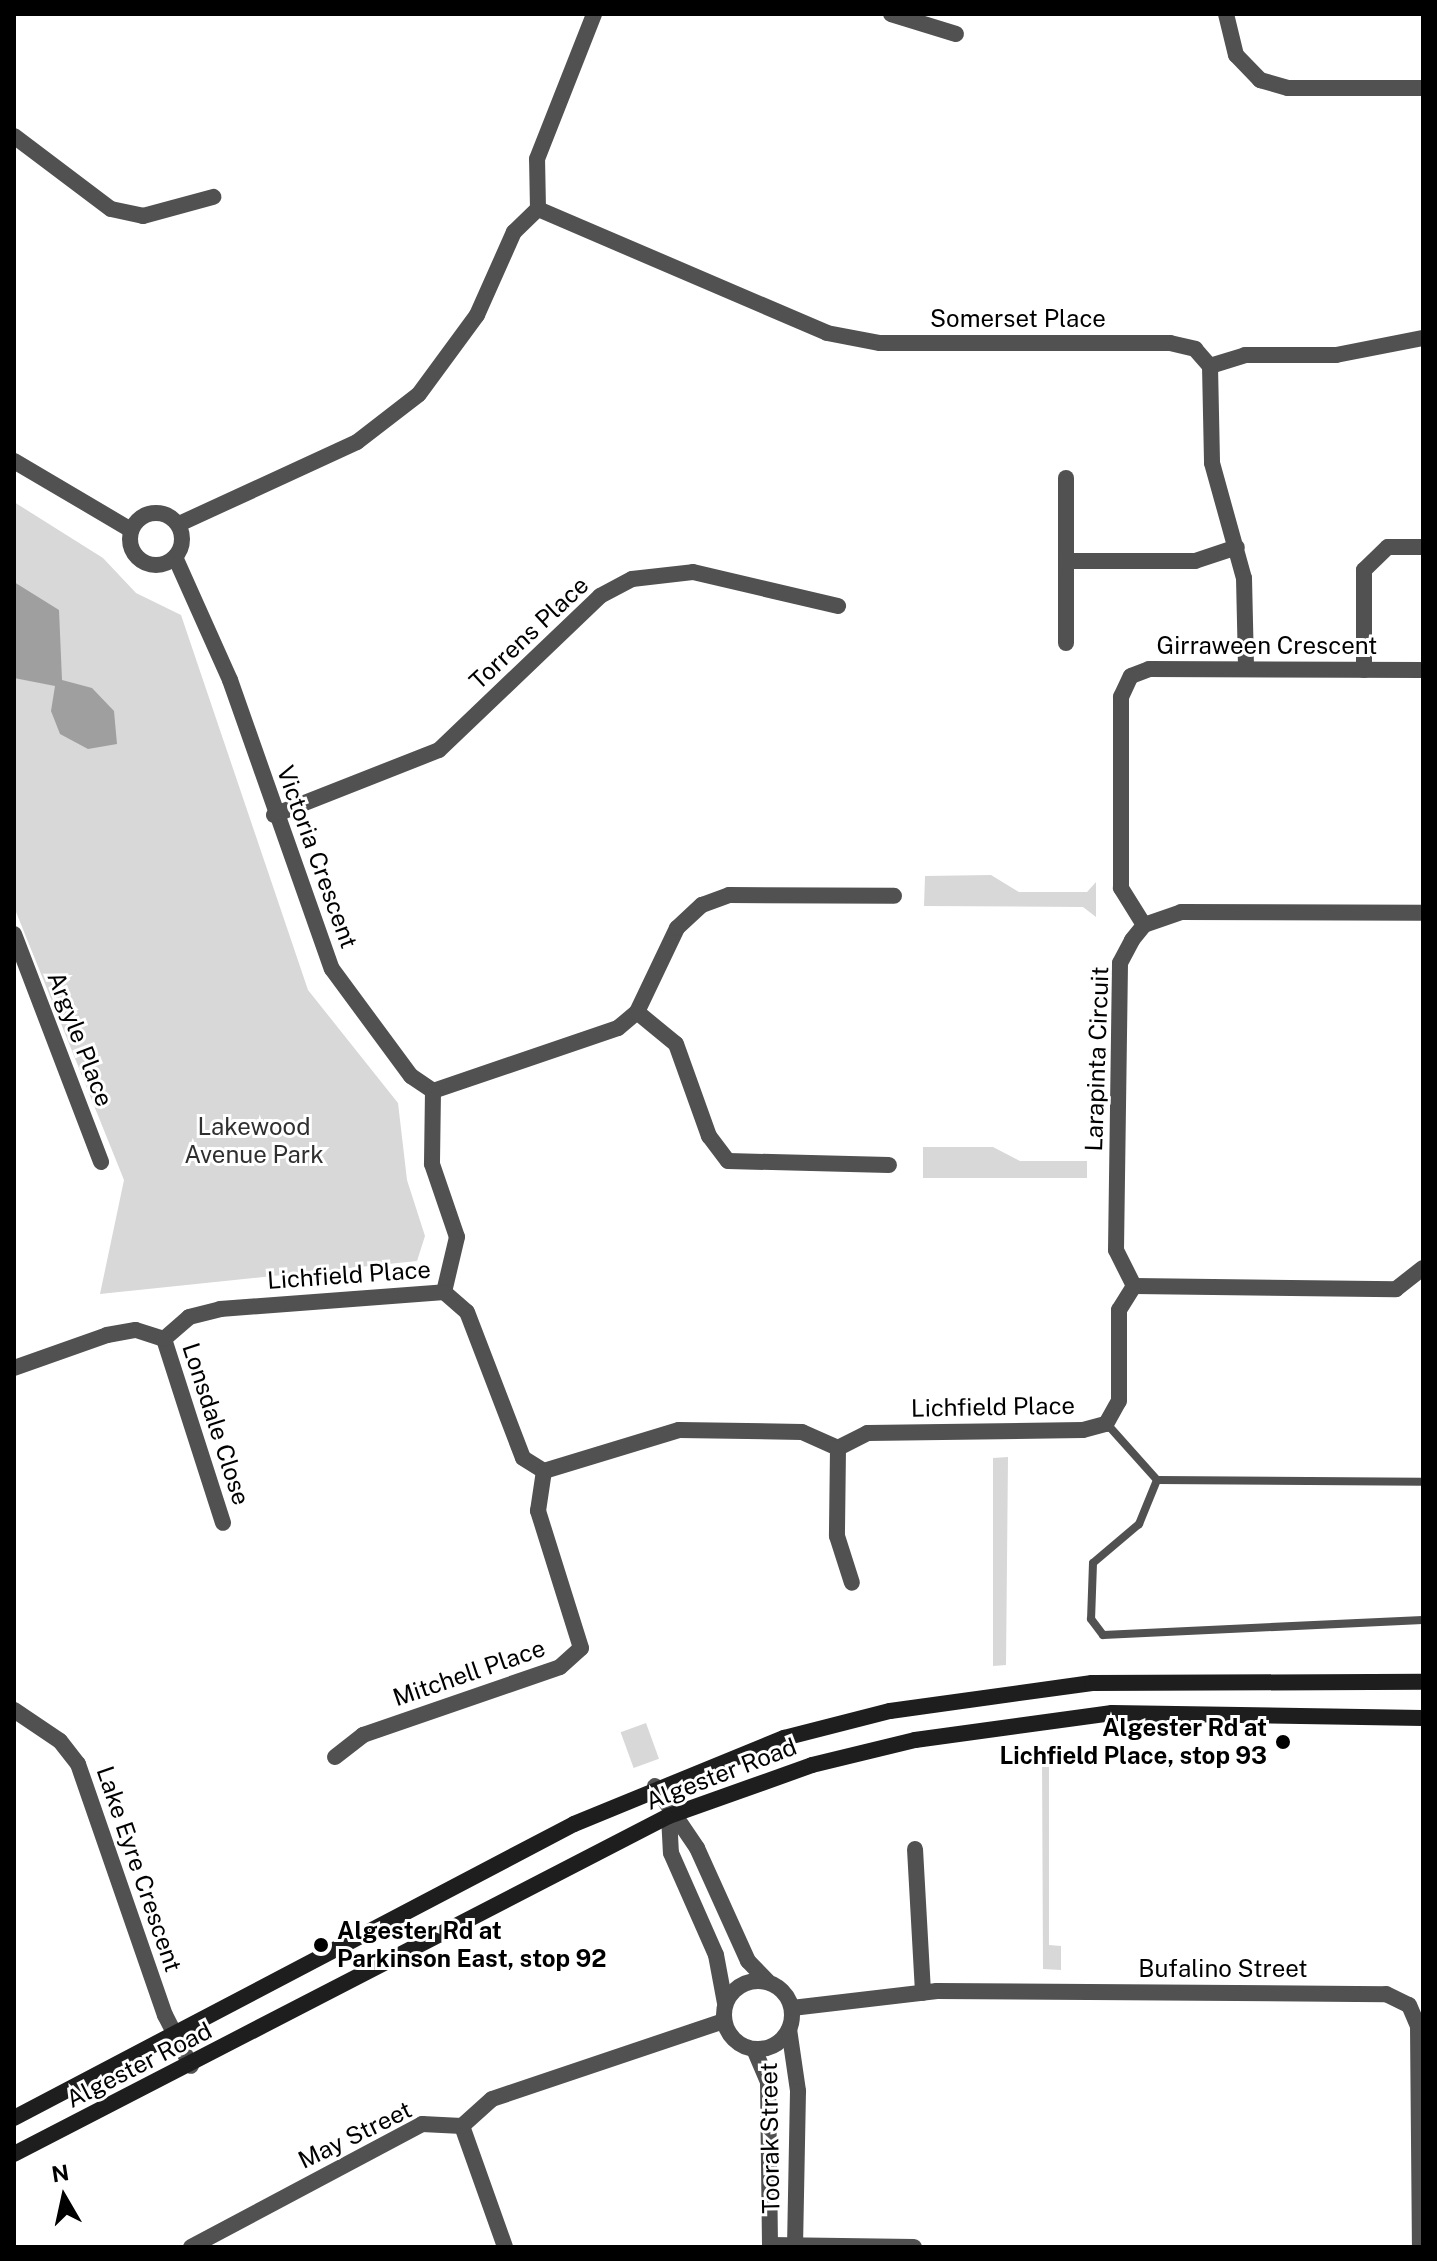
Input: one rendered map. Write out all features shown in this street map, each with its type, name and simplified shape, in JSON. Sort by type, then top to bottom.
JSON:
[{"type":"main road","name":"Algester Road","points":[[14,2118],[177,2039],[655,1786],[784,1738],[985,1694],[1092,1683],[1423,1682]]},
{"type":"main road","name":"Algester Road","points":[[14,2154],[191,2066],[669,1816],[812,1765],[1025,1722],[1112,1713],[1423,1718]]},
{"type":"street","points":[[179,524],[183,541],[175,557],[159,565],[142,561],[131,548],[131,530],[149,513],[179,524],[357,442],[419,394],[477,315],[514,232],[538,209],[537,159],[594,14]]},
{"type":"street","points":[[891,14],[956,34]]},
{"type":"street","points":[[1226,14],[1236,55],[1260,80],[1288,88],[1423,88]]},
{"type":"street","points":[[14,136],[111,209],[143,216],[213,197]]},
{"type":"street","name":"Somerset Place","points":[[538,209],[827,333],[880,343],[1170,343],[1195,349],[1210,366]]},
{"type":"street","points":[[1246,669],[1237,547],[1214,478],[1210,366],[1245,355],[1336,355],[1423,338]]},
{"type":"street","points":[[14,461],[131,530]]},
{"type":"street","points":[[1066,478],[1066,643]]},
{"type":"street","points":[[1066,561],[1195,561],[1237,547]]},
{"type":"street","points":[[1364,670],[1364,570],[1388,547],[1423,547]]},
{"type":"street","name":"Victoria Crescent","points":[[175,557],[230,680],[274,815],[332,969],[411,1076],[433,1091]]},
{"type":"street","name":"Torrens Place","points":[[274,815],[439,750],[600,596],[632,579],[693,572],[838,606]]},
{"type":"street","name":"Girraween Crescent","points":[[1144,925],[1121,888],[1121,697],[1131,676],[1149,669],[1423,670]]},
{"type":"street","points":[[444,1292],[457,1237],[432,1164],[433,1091],[618,1028],[637,1012],[677,928],[702,905],[729,895],[894,896]]},
{"type":"street","points":[[1144,925],[1181,912],[1423,913]]},
{"type":"street","name":"Larapinta Circuit","points":[[1134,1286],[1116,1250],[1120,963],[1144,925]]},
{"type":"street","name":"Argyle Place","points":[[14,934],[101,1162]]},
{"type":"street","points":[[637,1012],[676,1044],[709,1136],[728,1161],[889,1165]]},
{"type":"street","points":[[1106,1424],[1119,1401],[1119,1310],[1134,1286],[1396,1289],[1423,1268]]},
{"type":"street","name":"Lichfield Place","points":[[164,1339],[189,1317],[220,1309],[444,1292],[467,1312],[523,1458],[544,1471]]},
{"type":"street","points":[[14,1368],[107,1335],[136,1330],[164,1339]]},
{"type":"street","name":"Lonsdale Close","points":[[164,1339],[223,1523]]},
{"type":"street","name":"Lichfield Place","points":[[838,1448],[867,1433],[1083,1430],[1106,1424]]},
{"type":"street","points":[[544,1471],[679,1430],[802,1432],[838,1448],[837,1536],[852,1583]]},
{"type":"street","name":"Mitchell Place","points":[[335,1757],[363,1735],[560,1667],[581,1648],[538,1511],[544,1471]]},
{"type":"street","name":"Lake Eyre Crescent","points":[[14,1710],[60,1741],[78,1764],[177,2039],[191,2066]]},
{"type":"street","points":[[655,1786],[669,1816],[697,1848],[739,1946],[792,2008],[789,2029],[775,2045],[754,2049],[734,2040],[724,2021],[725,2003],[716,1955],[671,1853],[669,1816]]},
{"type":"street","points":[[915,1849],[923,1993]]},
{"type":"street","points":[[725,2003],[738,1987],[767,1981]]},
{"type":"street","name":"Bufalino Street","points":[[792,2008],[923,1993],[1386,1994],[1409,2005],[1418,2026],[1420,2247]]},
{"type":"street","points":[[505,2247],[462,2126],[492,2099],[724,2021]]},
{"type":"street","name":"Toorak Street","points":[[789,2029],[798,2091],[795,2246]]},
{"type":"street","name":"Toorak Street","points":[[754,2049],[768,2082],[770,2246]]},
{"type":"street","name":"May Street","points":[[191,2247],[422,2124],[462,2126]]},
{"type":"street","points":[[770,2246],[914,2247]]},
{"type":"lane","points":[[1106,1424],[1157,1480],[1423,1482]]},
{"type":"lane","points":[[1157,1480],[1139,1524],[1093,1563],[1091,1619],[1103,1635],[1423,1620]]},
{"type":"green space","name":"Lakewood Avenue Park","points":[[14,502],[103,558],[136,593],[181,615],[308,990],[398,1103],[407,1180],[425,1236],[417,1261],[100,1294],[124,1180],[14,907]]},
{"type":"green space","points":[[991,875],[1019,892],[1087,892],[1096,882],[1096,917],[1083,907],[924,906],[925,876]]},
{"type":"green space","points":[[923,1147],[993,1147],[1020,1161],[1087,1161],[1087,1178],[923,1178]]},
{"type":"green space","points":[[1008,1457],[1006,1665],[993,1666],[993,1458]]},
{"type":"green space","points":[[646,1723],[659,1759],[634,1768],[621,1732]]},
{"type":"green space","points":[[1049,1753],[1049,1945],[1061,1946],[1061,1970],[1043,1969],[1042,1757]]},
{"type":"shaded area","points":[[14,582],[59,610],[62,680],[92,688],[114,711],[117,744],[88,749],[60,734],[51,711],[55,686],[14,678]]},
{"type":"place","name":"Algester Rd at Lichfield Place, stop 93","points":[[1283,1742]]},
{"type":"place","name":"Algester Rd at Parkinson East, stop 92","points":[[321,1945]]}]
